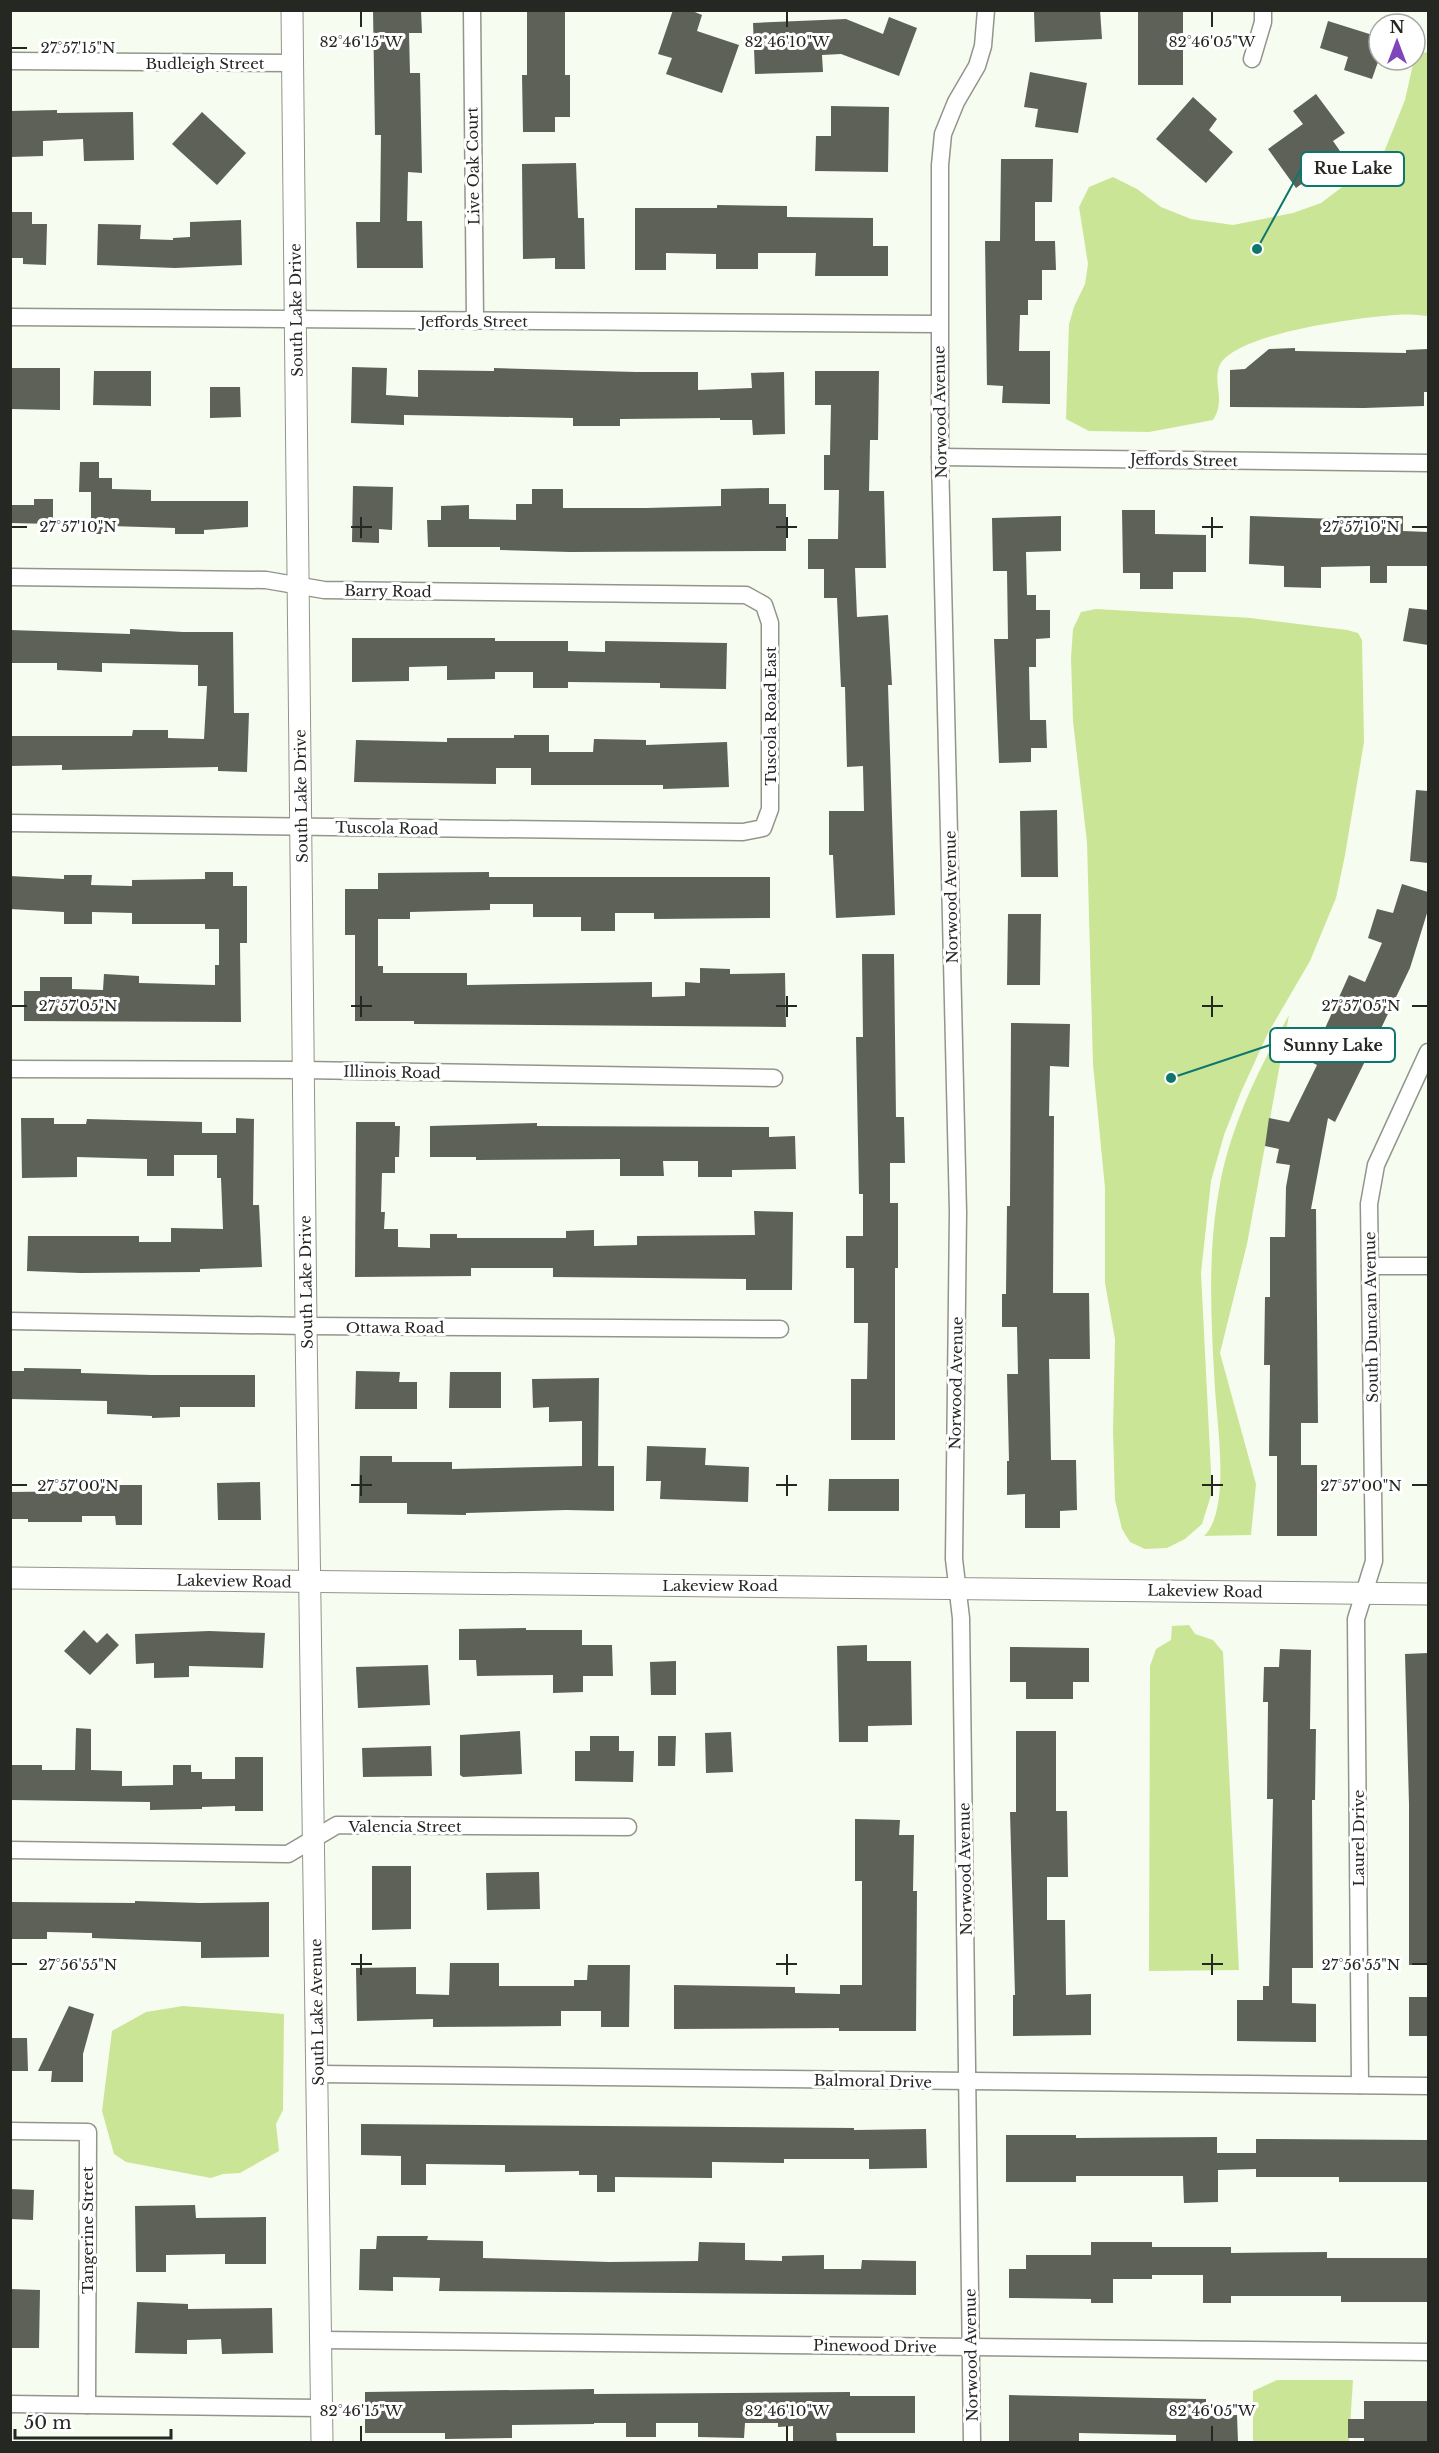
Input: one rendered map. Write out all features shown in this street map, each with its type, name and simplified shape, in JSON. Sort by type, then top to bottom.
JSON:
[{"type":"street","name":"South Lake Drive","points":[[292,10],[310,1582]]},
{"type":"street","name":"Live Oak Court","points":[[472,10],[475,321]]},
{"type":"street","name":"Norwood Avenue","points":[[972,2442],[961,1618],[954,1559],[958,1212],[938,324],[940,165],[943,134],[956,102],[977,66],[983,46],[986,10]]},
{"type":"street","points":[[1252,59],[1263,22],[1263,10]]},
{"type":"street","name":"Budleigh Street","points":[[10,61],[292,63]]},
{"type":"street","name":"Jeffords Street","points":[[10,317],[938,324]]},
{"type":"street","name":"Jeffords Street","points":[[940,457],[1428,463]]},
{"type":"street","name":"Barry Road","points":[[10,577],[266,580],[324,590],[746,595],[764,605]]},
{"type":"street","name":"Tuscola Road East","points":[[763,828],[770,808],[770,623],[764,605]]},
{"type":"street","name":"Tuscola Road","points":[[10,823],[743,832],[763,828]]},
{"type":"street","name":"South Duncan Avenue","points":[[1364,1593],[1374,1561],[1369,1204],[1376,1165],[1428,1052]]},
{"type":"street","name":"Illinois Road","points":[[10,1069],[303,1070],[774,1078]]},
{"type":"street","points":[[1370,1266],[1428,1266]]},
{"type":"street","name":"Ottawa Road","points":[[10,1321],[306,1326],[780,1329]]},
{"type":"street","name":"Lakeview Road","points":[[10,1578],[1428,1594]]},
{"type":"street","name":"South Lake Avenue","points":[[310,1582],[322,2442]]},
{"type":"street","name":"Laurel Drive","points":[[1360,2085],[1356,1619],[1364,1593]]},
{"type":"street","name":"Valencia Street","points":[[10,1850],[288,1854],[337,1825],[628,1827]]},
{"type":"street","name":"Balmoral Drive","points":[[318,2074],[1428,2086]]},
{"type":"street","name":"Tangerine Street","points":[[10,2132],[88,2132],[87,2405]]},
{"type":"street","name":"Pinewood Drive","points":[[321,2340],[1428,2352]]},
{"type":"street","points":[[10,2404],[321,2408]]},
{"type":"shaded area","points":[[1427,52],[1428,316],[1396,315],[1329,323],[1272,336],[1247,345],[1229,355],[1219,367],[1217,380],[1219,406],[1213,420],[1149,432],[1089,431],[1066,419],[1069,324],[1085,284],[1088,264],[1079,207],[1089,187],[1113,177],[1137,189],[1161,207],[1191,219],[1233,225],[1293,213],[1321,203],[1382,157],[1405,100],[1411,72],[1427,72]]},
{"type":"shaded area","points":[[1096,609],[1251,618],[1347,630],[1358,633],[1362,640],[1364,742],[1336,898],[1310,961],[1268,1033],[1241,1092],[1224,1135],[1211,1181],[1201,1273],[1212,1492],[1202,1524],[1185,1539],[1167,1548],[1145,1549],[1130,1542],[1122,1529],[1115,1500],[1113,1431],[1115,1339],[1105,1283],[1105,1188],[1093,1064],[1087,842],[1073,721],[1071,658],[1073,629],[1081,612]]},
{"type":"shaded area","points":[[1289,1015],[1247,1244],[1220,1353],[1256,1484],[1251,1535],[1204,1536],[1212,1524],[1220,1488],[1220,1444],[1211,1286],[1213,1235],[1220,1184],[1239,1118]]},
{"type":"shaded area","points":[[1189,1625],[1195,1634],[1213,1640],[1223,1652],[1239,1970],[1149,1971],[1150,1666],[1156,1649],[1171,1640],[1172,1626]]},
{"type":"shaded area","points":[[183,2006],[284,2014],[283,2110],[276,2124],[279,2151],[240,2173],[223,2174],[211,2178],[126,2162],[114,2154],[102,2111],[112,2031],[146,2012]]},
{"type":"shaded area","points":[[1277,2380],[1353,2380],[1349,2442],[1253,2442],[1253,2391]]},
{"type":"building","points":[[373,10],[421,10],[422,33],[409,33],[410,73],[420,73],[422,173],[408,172],[407,221],[422,221],[423,268],[357,268],[356,222],[380,222],[381,135],[375,135]]},
{"type":"building","points":[[527,10],[565,10],[565,75],[570,75],[570,117],[555,117],[555,132],[523,132],[522,75],[527,75]]},
{"type":"building","points":[[673,10],[690,10],[702,15],[697,31],[739,45],[722,93],[666,74],[672,58],[658,54]]},
{"type":"building","points":[[1100,10],[1102,39],[1035,42],[1034,12]]},
{"type":"building","points":[[1138,11],[1183,11],[1183,85],[1138,85]]},
{"type":"building","points":[[889,17],[917,28],[899,76],[841,54],[822,55],[823,72],[755,74],[753,23],[846,19],[883,34]]},
{"type":"building","points":[[1328,21],[1367,33],[1367,72],[1374,72],[1372,79],[1344,70],[1348,57],[1320,48]]},
{"type":"building","points":[[1030,72],[1087,83],[1078,133],[1035,127],[1038,109],[1024,107]]},
{"type":"building","points":[[1316,94],[1345,133],[1333,141],[1342,154],[1296,188],[1268,149],[1303,124],[1293,111]]},
{"type":"building","points":[[1193,97],[1217,119],[1209,130],[1233,152],[1206,183],[1156,139]]},
{"type":"building","points":[[831,106],[889,107],[888,172],[815,171],[816,136],[831,136]]},
{"type":"building","points":[[57,110],[57,113],[133,112],[134,160],[84,161],[83,139],[43,141],[43,156],[10,157],[10,111]]},
{"type":"building","points":[[202,112],[246,153],[217,185],[172,144]]},
{"type":"building","points":[[1001,159],[1053,159],[1052,202],[1035,202],[1035,241],[1055,241],[1056,270],[1042,270],[1042,300],[1028,300],[1028,315],[1020,315],[1019,351],[1050,351],[1050,404],[1002,403],[1003,386],[987,385],[985,241],[1000,241]]},
{"type":"building","points":[[576,163],[578,218],[584,218],[585,269],[555,269],[555,258],[523,259],[522,164]]},
{"type":"building","points":[[717,205],[787,206],[787,217],[873,218],[873,246],[888,246],[888,276],[815,276],[816,253],[758,253],[758,269],[716,269],[716,254],[666,253],[666,270],[635,270],[635,208],[717,208]]},
{"type":"building","points":[[10,212],[32,212],[32,224],[47,224],[46,265],[23,264],[23,258],[10,258]]},
{"type":"building","points":[[241,220],[242,265],[175,268],[97,265],[98,224],[141,225],[140,239],[173,240],[173,238],[190,237],[190,222]]},
{"type":"building","points":[[1295,348],[1295,351],[1406,353],[1406,350],[1428,349],[1428,392],[1424,392],[1424,406],[1230,407],[1230,370],[1245,369],[1269,349]]},
{"type":"building","points":[[352,367],[387,368],[386,395],[418,397],[418,370],[494,371],[494,368],[698,372],[698,390],[752,388],[751,373],[784,372],[785,434],[753,435],[752,420],[720,420],[720,418],[620,419],[620,426],[573,426],[573,418],[404,415],[404,425],[351,423]]},
{"type":"building","points":[[10,368],[60,368],[60,410],[10,409]]},
{"type":"building","points":[[94,371],[151,371],[151,406],[93,405]]},
{"type":"building","points":[[815,371],[879,371],[878,440],[870,440],[869,491],[884,491],[886,568],[855,568],[857,617],[888,615],[892,685],[888,685],[895,915],[836,918],[833,855],[829,855],[829,811],[864,811],[863,766],[847,767],[845,687],[841,687],[837,598],[824,598],[824,569],[808,569],[808,539],[838,539],[839,490],[824,490],[824,455],[830,455],[831,405],[815,405]]},
{"type":"building","points":[[210,387],[240,387],[241,417],[210,418]]},
{"type":"building","points":[[80,462],[99,462],[99,478],[112,478],[112,489],[151,490],[151,501],[248,501],[248,527],[204,530],[204,534],[175,534],[175,528],[110,526],[110,534],[91,534],[91,492],[79,492]]},
{"type":"building","points":[[353,486],[393,487],[392,530],[379,529],[379,543],[352,542]]},
{"type":"building","points":[[769,488],[769,504],[786,504],[786,551],[570,552],[500,550],[500,547],[428,547],[427,520],[441,520],[441,506],[469,505],[469,519],[516,520],[516,504],[532,504],[532,489],[563,489],[563,508],[646,508],[721,506],[721,489]]},
{"type":"building","points":[[34,499],[53,499],[53,524],[10,523],[10,505],[34,505]]},
{"type":"building","points":[[1122,510],[1155,510],[1155,534],[1206,535],[1206,572],[1173,572],[1173,589],[1140,589],[1140,573],[1123,573]]},
{"type":"building","points":[[1061,516],[1061,551],[1026,552],[1027,595],[1036,595],[1036,610],[1050,610],[1050,638],[1036,639],[1036,667],[1029,667],[1030,720],[1046,720],[1047,748],[1031,748],[1031,762],[999,763],[994,639],[1008,639],[1007,571],[993,571],[992,518]]},
{"type":"building","points":[[1250,516],[1337,519],[1337,516],[1403,516],[1403,531],[1428,532],[1428,566],[1387,566],[1387,583],[1370,583],[1370,566],[1321,567],[1321,588],[1284,587],[1284,566],[1249,564]]},
{"type":"building","points":[[1409,608],[1428,610],[1428,645],[1403,641]]},
{"type":"building","points":[[130,629],[233,632],[234,713],[249,713],[247,772],[218,771],[218,767],[62,770],[62,765],[10,766],[10,736],[132,736],[133,730],[168,730],[168,738],[204,739],[207,686],[198,686],[198,665],[102,663],[102,672],[57,670],[57,663],[10,663],[10,630],[130,634]]},
{"type":"building","points":[[352,638],[495,638],[495,641],[568,641],[568,651],[605,652],[605,641],[727,643],[726,689],[660,688],[660,683],[568,682],[568,688],[533,688],[533,672],[495,672],[495,679],[447,680],[447,666],[409,667],[409,681],[352,682]]},
{"type":"building","points":[[514,735],[549,735],[549,752],[593,752],[594,739],[646,740],[646,745],[727,742],[729,787],[663,789],[663,785],[531,785],[531,768],[496,768],[496,784],[354,782],[356,740],[447,742],[447,738],[514,738]]},
{"type":"building","points":[[1416,790],[1428,791],[1428,863],[1410,861]]},
{"type":"building","points":[[1057,810],[1058,877],[1021,877],[1020,811]]},
{"type":"building","points":[[205,872],[233,872],[233,886],[247,886],[247,943],[240,943],[241,1022],[24,1021],[24,991],[40,991],[40,977],[72,977],[72,989],[103,990],[104,974],[139,976],[139,983],[215,985],[215,965],[219,965],[219,929],[205,929],[205,924],[132,924],[132,913],[92,912],[92,924],[64,924],[64,912],[10,909],[10,876],[64,879],[64,875],[92,875],[91,885],[132,886],[132,880],[205,879]]},
{"type":"building","points":[[489,872],[489,877],[770,877],[770,918],[654,919],[654,913],[615,913],[615,931],[581,931],[581,917],[533,917],[533,904],[490,904],[490,910],[410,912],[410,919],[378,919],[378,966],[383,966],[383,973],[467,973],[467,985],[652,982],[652,997],[685,996],[685,982],[700,983],[700,968],[730,969],[730,974],[785,973],[786,1027],[414,1024],[414,1021],[355,1021],[355,935],[345,935],[345,889],[378,889],[378,873]]},
{"type":"building","points":[[1402,884],[1428,892],[1428,910],[1410,968],[1374,1043],[1335,1122],[1328,1118],[1311,1209],[1316,1209],[1318,1423],[1301,1423],[1301,1465],[1317,1465],[1317,1536],[1277,1536],[1277,1456],[1269,1456],[1270,1365],[1264,1365],[1265,1297],[1270,1297],[1270,1237],[1285,1237],[1286,1187],[1290,1165],[1276,1163],[1279,1149],[1265,1146],[1269,1118],[1289,1122],[1317,1065],[1305,1059],[1317,1033],[1322,1035],[1349,975],[1365,982],[1382,943],[1368,938],[1377,909],[1393,913]]},
{"type":"building","points":[[1008,914],[1041,914],[1040,985],[1007,985]]},
{"type":"building","points":[[862,954],[894,954],[896,1117],[904,1117],[905,1163],[890,1163],[890,1203],[898,1203],[898,1268],[895,1268],[895,1440],[851,1440],[851,1379],[867,1379],[868,1323],[854,1323],[854,1268],[846,1268],[846,1236],[863,1236],[863,1194],[859,1194],[856,1037],[863,1037]]},
{"type":"building","points":[[1011,1023],[1070,1024],[1069,1067],[1050,1066],[1049,1116],[1054,1116],[1053,1293],[1089,1293],[1090,1359],[1049,1359],[1051,1460],[1076,1460],[1077,1510],[1060,1511],[1060,1528],[1025,1528],[1025,1494],[1007,1495],[1007,1461],[1009,1461],[1007,1374],[1018,1374],[1017,1327],[1002,1327],[1002,1294],[1006,1294],[1007,1206],[1010,1206]]},
{"type":"building","points":[[21,1118],[54,1118],[54,1124],[86,1124],[87,1119],[202,1122],[202,1133],[236,1133],[236,1118],[254,1119],[253,1205],[259,1205],[262,1267],[200,1269],[200,1272],[27,1271],[28,1236],[139,1236],[139,1242],[171,1242],[171,1228],[223,1229],[221,1178],[217,1178],[217,1155],[174,1155],[174,1176],[147,1176],[147,1159],[77,1157],[77,1177],[22,1178]]},
{"type":"building","points":[[356,1122],[395,1122],[395,1126],[400,1126],[399,1157],[395,1157],[395,1173],[382,1173],[381,1212],[385,1212],[384,1229],[398,1229],[398,1247],[430,1248],[430,1234],[457,1234],[457,1238],[566,1238],[566,1231],[594,1230],[594,1246],[637,1245],[637,1236],[755,1235],[754,1211],[793,1212],[792,1290],[746,1290],[746,1279],[553,1277],[553,1268],[471,1268],[471,1276],[355,1277]]},
{"type":"building","points":[[537,1123],[537,1126],[769,1127],[769,1137],[795,1136],[796,1169],[732,1170],[732,1177],[698,1177],[698,1161],[663,1161],[664,1176],[620,1176],[620,1159],[476,1160],[476,1157],[430,1157],[430,1126]]},
{"type":"building","points":[[24,1368],[81,1369],[81,1373],[255,1375],[255,1407],[180,1407],[180,1417],[152,1418],[152,1416],[107,1414],[107,1401],[10,1399],[10,1371],[24,1371]]},
{"type":"building","points":[[356,1371],[400,1372],[399,1382],[417,1382],[417,1409],[355,1409]]},
{"type":"building","points":[[450,1372],[501,1372],[501,1408],[449,1408]]},
{"type":"building","points":[[599,1378],[598,1466],[614,1466],[614,1511],[566,1510],[466,1513],[466,1515],[407,1514],[407,1503],[359,1503],[360,1456],[392,1456],[392,1462],[452,1462],[452,1469],[582,1466],[582,1421],[549,1422],[549,1407],[533,1408],[532,1379]]},
{"type":"building","points":[[647,1446],[706,1448],[705,1465],[749,1467],[748,1502],[660,1499],[661,1481],[646,1481]]},
{"type":"building","points":[[829,1479],[899,1479],[899,1511],[828,1511]]},
{"type":"building","points":[[260,1482],[261,1520],[218,1520],[217,1483]]},
{"type":"building","points":[[93,1485],[142,1485],[142,1525],[116,1525],[115,1516],[82,1516],[82,1522],[28,1522],[28,1519],[10,1519],[10,1492],[93,1491]]},
{"type":"building","points":[[526,1628],[526,1630],[582,1630],[582,1645],[612,1645],[613,1676],[583,1676],[583,1692],[553,1693],[553,1675],[477,1676],[476,1660],[459,1660],[459,1629]]},
{"type":"building","points":[[84,1630],[97,1643],[107,1633],[119,1645],[90,1675],[64,1651]]},
{"type":"building","points":[[209,1631],[265,1633],[263,1668],[189,1666],[189,1677],[154,1678],[154,1663],[136,1664],[135,1634]]},
{"type":"building","points":[[867,1645],[867,1661],[911,1661],[912,1725],[868,1726],[868,1742],[839,1742],[837,1646]]},
{"type":"building","points":[[1010,1647],[1089,1648],[1089,1682],[1073,1682],[1073,1699],[1026,1699],[1026,1682],[1010,1682]]},
{"type":"building","points":[[1280,1649],[1311,1650],[1310,1729],[1316,1729],[1315,1800],[1312,1800],[1313,1968],[1292,1968],[1292,2003],[1316,2004],[1316,2042],[1237,2041],[1237,2000],[1263,2000],[1263,1986],[1269,1986],[1273,1799],[1267,1799],[1268,1702],[1263,1702],[1264,1667],[1279,1667]]},
{"type":"building","points":[[1428,1653],[1428,1965],[1409,1965],[1409,1804],[1405,1654]]},
{"type":"building","points":[[676,1661],[676,1695],[651,1695],[650,1662]]},
{"type":"building","points":[[428,1665],[430,1705],[358,1708],[356,1667]]},
{"type":"building","points":[[76,1728],[91,1729],[91,1770],[122,1771],[122,1786],[173,1785],[173,1765],[191,1765],[191,1772],[202,1772],[202,1779],[235,1779],[235,1757],[263,1757],[263,1811],[235,1811],[235,1806],[150,1810],[150,1802],[10,1800],[10,1765],[42,1765],[42,1770],[75,1770]]},
{"type":"building","points":[[520,1731],[522,1774],[463,1777],[460,1775],[460,1735]]},
{"type":"building","points":[[1016,1731],[1056,1731],[1056,1811],[1067,1811],[1068,1877],[1047,1877],[1047,1920],[1065,1920],[1066,1995],[1091,1994],[1091,2035],[1013,2036],[1013,1995],[1015,1995],[1010,1812],[1016,1812]]},
{"type":"building","points":[[731,1732],[733,1772],[706,1773],[705,1733]]},
{"type":"building","points":[[590,1736],[619,1736],[619,1751],[634,1751],[633,1782],[575,1781],[575,1751],[590,1751]]},
{"type":"building","points":[[658,1736],[676,1736],[675,1766],[658,1766]]},
{"type":"building","points":[[431,1746],[432,1776],[363,1777],[362,1748]]},
{"type":"building","points":[[855,1819],[900,1820],[899,1835],[914,1835],[913,1891],[917,1891],[916,2031],[839,2031],[839,2028],[674,2029],[674,1985],[795,1987],[795,1993],[840,1994],[840,1985],[862,1985],[862,1881],[855,1881]]},
{"type":"building","points":[[372,1866],[411,1866],[411,1929],[372,1930]]},
{"type":"building","points":[[539,1872],[540,1909],[487,1910],[486,1873]]},
{"type":"building","points":[[135,1901],[269,1902],[269,1957],[201,1958],[201,1942],[92,1938],[92,1933],[47,1932],[47,1939],[10,1939],[10,1902],[135,1903]]},
{"type":"building","points":[[450,1963],[499,1963],[499,1986],[574,1986],[574,1980],[587,1980],[588,1965],[630,1965],[629,2027],[601,2027],[601,2011],[561,2011],[561,2026],[433,2027],[433,2019],[357,2021],[356,1968],[416,1967],[416,1994],[449,1995]]},
{"type":"building","points":[[1409,1997],[1428,1997],[1428,2036],[1409,2036]]},
{"type":"building","points":[[69,2006],[94,2014],[83,2054],[83,2082],[51,2082],[52,2071],[38,2071]]},
{"type":"building","points":[[10,2038],[27,2038],[28,2071],[10,2071]]},
{"type":"building","points":[[361,2124],[926,2129],[927,2168],[869,2169],[869,2159],[784,2159],[784,2163],[712,2162],[712,2178],[615,2177],[615,2192],[597,2192],[597,2175],[579,2175],[579,2171],[505,2172],[505,2165],[426,2164],[426,2185],[401,2185],[401,2156],[361,2155]]},
{"type":"building","points":[[1006,2135],[1076,2135],[1076,2138],[1217,2137],[1217,2153],[1256,2153],[1256,2139],[1428,2140],[1428,2182],[1339,2182],[1339,2177],[1256,2177],[1256,2169],[1218,2170],[1218,2202],[1184,2203],[1183,2176],[1076,2176],[1076,2182],[1006,2182]]},
{"type":"building","points":[[10,2189],[34,2190],[33,2220],[10,2219]]},
{"type":"building","points":[[195,2205],[196,2218],[266,2217],[266,2264],[225,2264],[225,2254],[166,2255],[166,2272],[136,2272],[135,2206]]},
{"type":"building","points":[[377,2236],[428,2236],[427,2240],[483,2241],[483,2258],[609,2262],[698,2261],[699,2242],[745,2243],[745,2260],[782,2261],[782,2256],[824,2255],[824,2269],[861,2269],[862,2260],[916,2261],[916,2295],[439,2291],[440,2278],[393,2277],[393,2291],[359,2290],[360,2249],[376,2249]]},
{"type":"building","points":[[1091,2242],[1152,2242],[1152,2247],[1231,2247],[1231,2253],[1327,2252],[1327,2258],[1428,2258],[1428,2302],[1341,2302],[1341,2296],[1231,2296],[1231,2303],[1203,2303],[1203,2275],[1152,2275],[1152,2279],[1113,2279],[1113,2303],[1091,2303],[1091,2299],[1009,2298],[1009,2269],[1026,2269],[1026,2255],[1091,2255]]},
{"type":"building","points":[[10,2289],[40,2290],[39,2348],[10,2348]]},
{"type":"building","points":[[137,2302],[188,2304],[188,2309],[272,2308],[273,2353],[222,2354],[221,2339],[187,2340],[187,2354],[135,2353]]},
{"type":"building","points":[[594,2389],[594,2394],[850,2392],[850,2396],[915,2396],[915,2433],[836,2433],[837,2442],[793,2442],[793,2426],[778,2427],[778,2423],[745,2423],[744,2438],[698,2437],[698,2423],[656,2423],[656,2437],[626,2437],[626,2423],[594,2423],[512,2425],[512,2438],[445,2439],[445,2433],[365,2433],[365,2392]]},
{"type":"building","points":[[1009,2395],[1206,2399],[1206,2416],[1237,2415],[1238,2442],[1176,2442],[1176,2435],[1079,2433],[1079,2442],[1009,2442]]},
{"type":"building","points":[[1364,2401],[1428,2401],[1428,2442],[1364,2442],[1364,2438],[1348,2438],[1348,2419],[1364,2419]]},
{"type":"place","name":"Rue Lake","points":[[1257,249]]},
{"type":"place","name":"Sunny Lake","points":[[1171,1078]]}]
